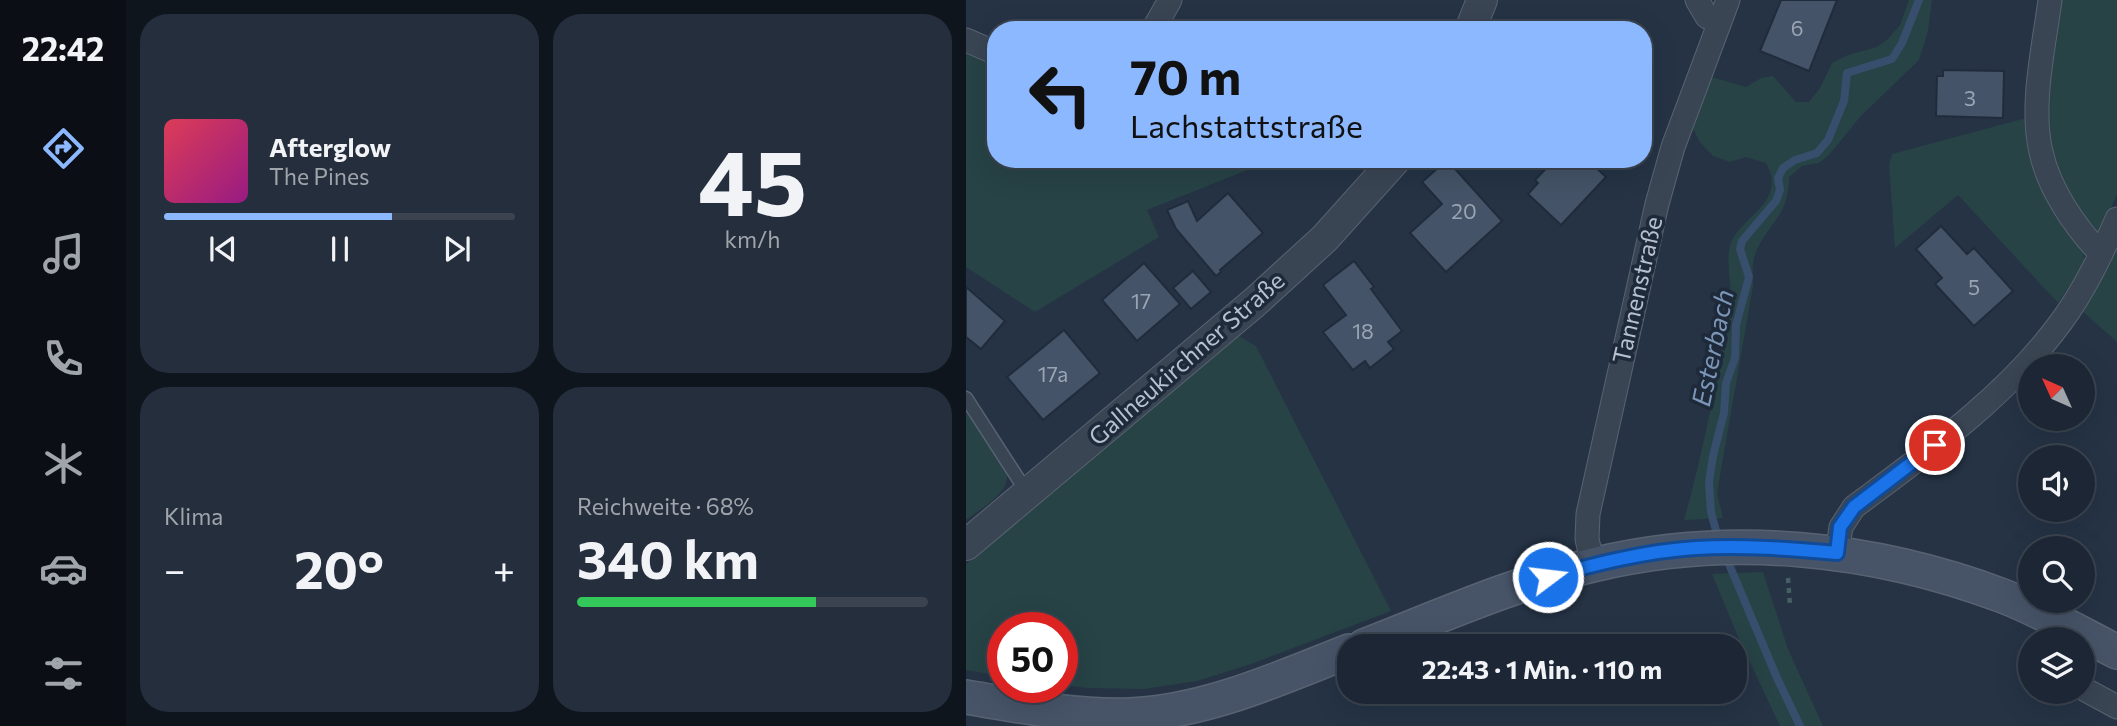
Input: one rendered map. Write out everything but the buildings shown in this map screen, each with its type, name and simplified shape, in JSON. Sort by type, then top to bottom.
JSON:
[{"type":"main road","points":[[1396,634],[1548,577],[1592,565],[1696,548],[1754,548],[1837,553],[1875,559],[1958,580],[2004,597],[2045,626],[2117,652]]},
{"type":"main road","points":[[966,697],[1090,714],[1131,715],[1177,709],[1236,694],[1337,656]]},
{"type":"street","points":[[1158,21],[1170,0]]},
{"type":"street","points":[[1474,21],[1482,0]]},
{"type":"street","points":[[1697,0],[1707,17],[1719,22]]},
{"type":"street","name":"Tannenstraße","points":[[1592,565],[1587,539],[1588,514],[1657,204],[1673,147],[1728,0]]},
{"type":"street","points":[[2050,0],[2039,85],[2040,151],[2067,209],[2101,254]]},
{"type":"street","points":[[966,40],[987,49]]},
{"type":"street","name":"Gallneukirchner Straße","points":[[966,545],[1255,302],[1325,237],[1388,168]]},
{"type":"street","points":[[1837,553],[1840,527],[1854,507],[1970,419],[2026,365],[2061,322],[2101,254],[2117,219]]},
{"type":"street","points":[[2095,695],[2117,706]]},
{"type":"lane","points":[[966,398],[1029,494]]},
{"type":"green space","points":[[1909,0],[1932,0],[1928,31],[1919,60],[1860,117],[1829,155],[1819,163],[1802,166],[1789,177],[1785,203],[1759,246],[1753,261],[1753,286],[1717,493],[1723,518],[1684,520],[1729,317],[1730,246],[1738,231],[1762,206],[1772,187],[1766,163],[1746,157],[1730,162],[1713,156],[1700,142],[1693,129],[1712,77],[1746,87],[1761,78],[1773,76],[1796,102],[1809,102],[1820,88],[1832,63],[1848,55],[1877,47],[1888,39],[1900,25]]},
{"type":"green space","points":[[2056,0],[2117,0],[2117,195],[2096,237],[2049,163],[2045,86]]},
{"type":"green space","points":[[966,47],[987,58],[987,168],[1252,168],[1147,210],[1159,237],[1035,312],[966,267]]},
{"type":"green space","points":[[2030,117],[2083,251],[2085,263],[2058,303],[1958,195],[1895,248],[1889,165],[1892,154]]},
{"type":"green space","points":[[2117,246],[2117,342],[2082,311]]},
{"type":"green space","points":[[1237,335],[1256,346],[1391,611],[1251,664],[1197,681],[1144,689],[1088,688],[1078,687],[1078,612],[987,612],[987,673],[966,670],[966,564]]},
{"type":"green space","points":[[966,412],[1007,474],[999,494],[966,520]]},
{"type":"green space","points":[[1763,572],[1788,649],[1823,726],[1780,726],[1747,656],[1747,634],[1737,634],[1712,574]]},
{"type":"waterway","name":"Esterbach","points":[[1719,542],[1711,512],[1709,482],[1724,413],[1726,383],[1735,358],[1736,325],[1749,277],[1740,249],[1742,241],[1776,201],[1780,190],[1778,178],[1783,168],[1795,160],[1817,153],[1828,140],[1844,101],[1847,73],[1892,59],[1902,43],[1919,0]]},
{"type":"waterway","name":"Esterbach","points":[[1726,557],[1800,726]]},
{"type":"route","points":[[1548,577],[1620,559],[1696,548],[1789,549],[1837,553],[1840,527],[1854,507],[1935,445]]}]
